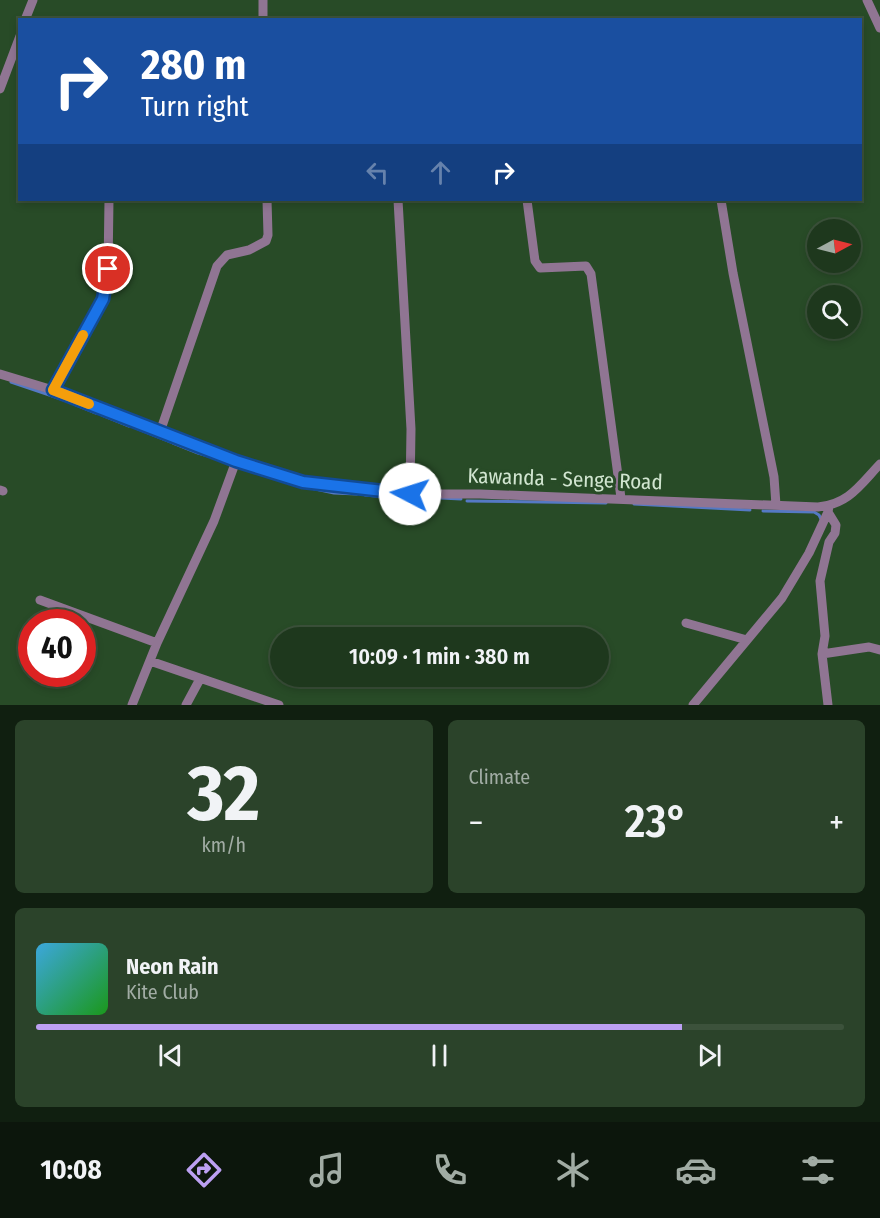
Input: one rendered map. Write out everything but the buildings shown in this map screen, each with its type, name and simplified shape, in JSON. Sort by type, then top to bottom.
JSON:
[{"type":"street","points":[[27,18],[33,0]]},
{"type":"street","points":[[263,0],[263,18]]},
{"type":"street","points":[[867,0],[880,28]]},
{"type":"street","points":[[0,89],[18,41]]},
{"type":"street","points":[[53,390],[103,299],[108,269],[109,201]]},
{"type":"street","points":[[160,432],[217,266],[227,255],[249,250],[266,241],[268,235],[267,201]]},
{"type":"street","points":[[398,201],[411,429],[410,494]]},
{"type":"street","points":[[527,201],[535,261],[540,268],[585,266],[591,274],[621,498]]},
{"type":"street","points":[[721,201],[774,477],[776,505]]},
{"type":"street","name":"Kawanda - Senge Road","points":[[0,374],[53,390],[236,461],[303,482],[410,494],[621,498],[829,509]]},
{"type":"street","points":[[132,705],[157,643],[214,521],[236,461]]},
{"type":"street","points":[[693,705],[782,598],[809,553],[829,509],[852,493],[880,464]]},
{"type":"street","points":[[828,705],[822,654],[825,636],[820,581],[822,565],[836,525],[829,509]]},
{"type":"street","points":[[40,600],[157,643]]},
{"type":"street","points":[[686,623],[747,640]]},
{"type":"street","points":[[822,654],[868,647],[880,650]]},
{"type":"street","points":[[150,661],[279,705]]},
{"type":"street","points":[[186,705],[200,679]]},
{"type":"waterway","points":[[11,382],[70,402]]},
{"type":"waterway","points":[[74,404],[96,413]]},
{"type":"waterway","points":[[102,415],[129,426]]},
{"type":"waterway","points":[[136,428],[171,442]]},
{"type":"waterway","points":[[173,443],[222,460]]},
{"type":"waterway","points":[[262,473],[290,483]]},
{"type":"waterway","points":[[306,487],[334,493],[357,494]]},
{"type":"waterway","points":[[365,495],[387,497]]},
{"type":"waterway","points":[[391,498],[405,497]]},
{"type":"waterway","points":[[441,498],[461,499]]},
{"type":"waterway","points":[[467,501],[606,503]]},
{"type":"waterway","points":[[634,504],[750,510]]},
{"type":"waterway","points":[[763,511],[814,512],[821,519]]},
{"type":"slow traffic","points":[[83,335],[53,390],[89,404]]},
{"type":"route","points":[[108,269],[103,299],[53,390],[236,461],[303,482],[410,494]]}]
